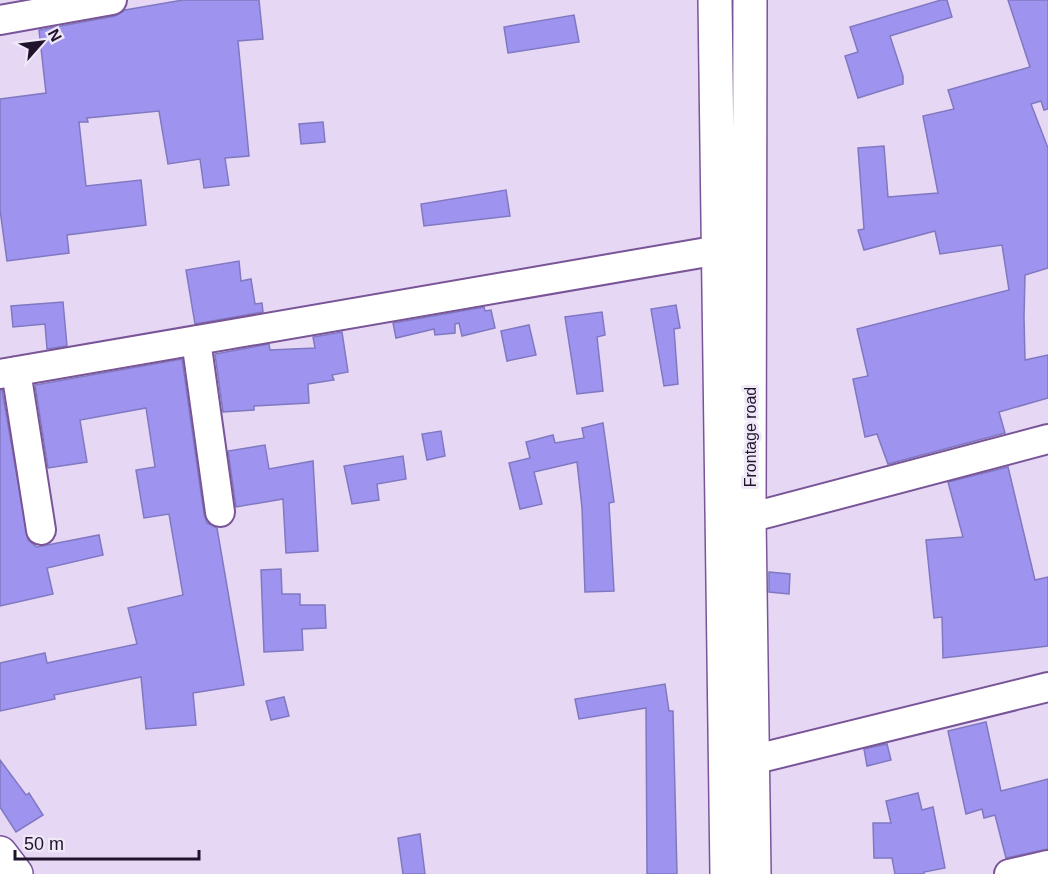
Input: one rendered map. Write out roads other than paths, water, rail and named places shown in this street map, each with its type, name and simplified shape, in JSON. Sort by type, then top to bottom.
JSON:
[{"type":"main road","points":[[715,0],[727,874]]},
{"type":"main road","name":"Frontage road","points":[[750,0],[749,518],[754,874]]},
{"type":"main road","points":[[0,853],[16,874]]},
{"type":"street","points":[[0,20],[112,0]]},
{"type":"street","points":[[41,530],[8,373],[719,250]]},
{"type":"street","points":[[196,340],[220,512]]},
{"type":"street","points":[[749,518],[1048,439]]},
{"type":"street","points":[[752,760],[1048,687]]},
{"type":"street","points":[[1009,874],[1048,865]]}]
